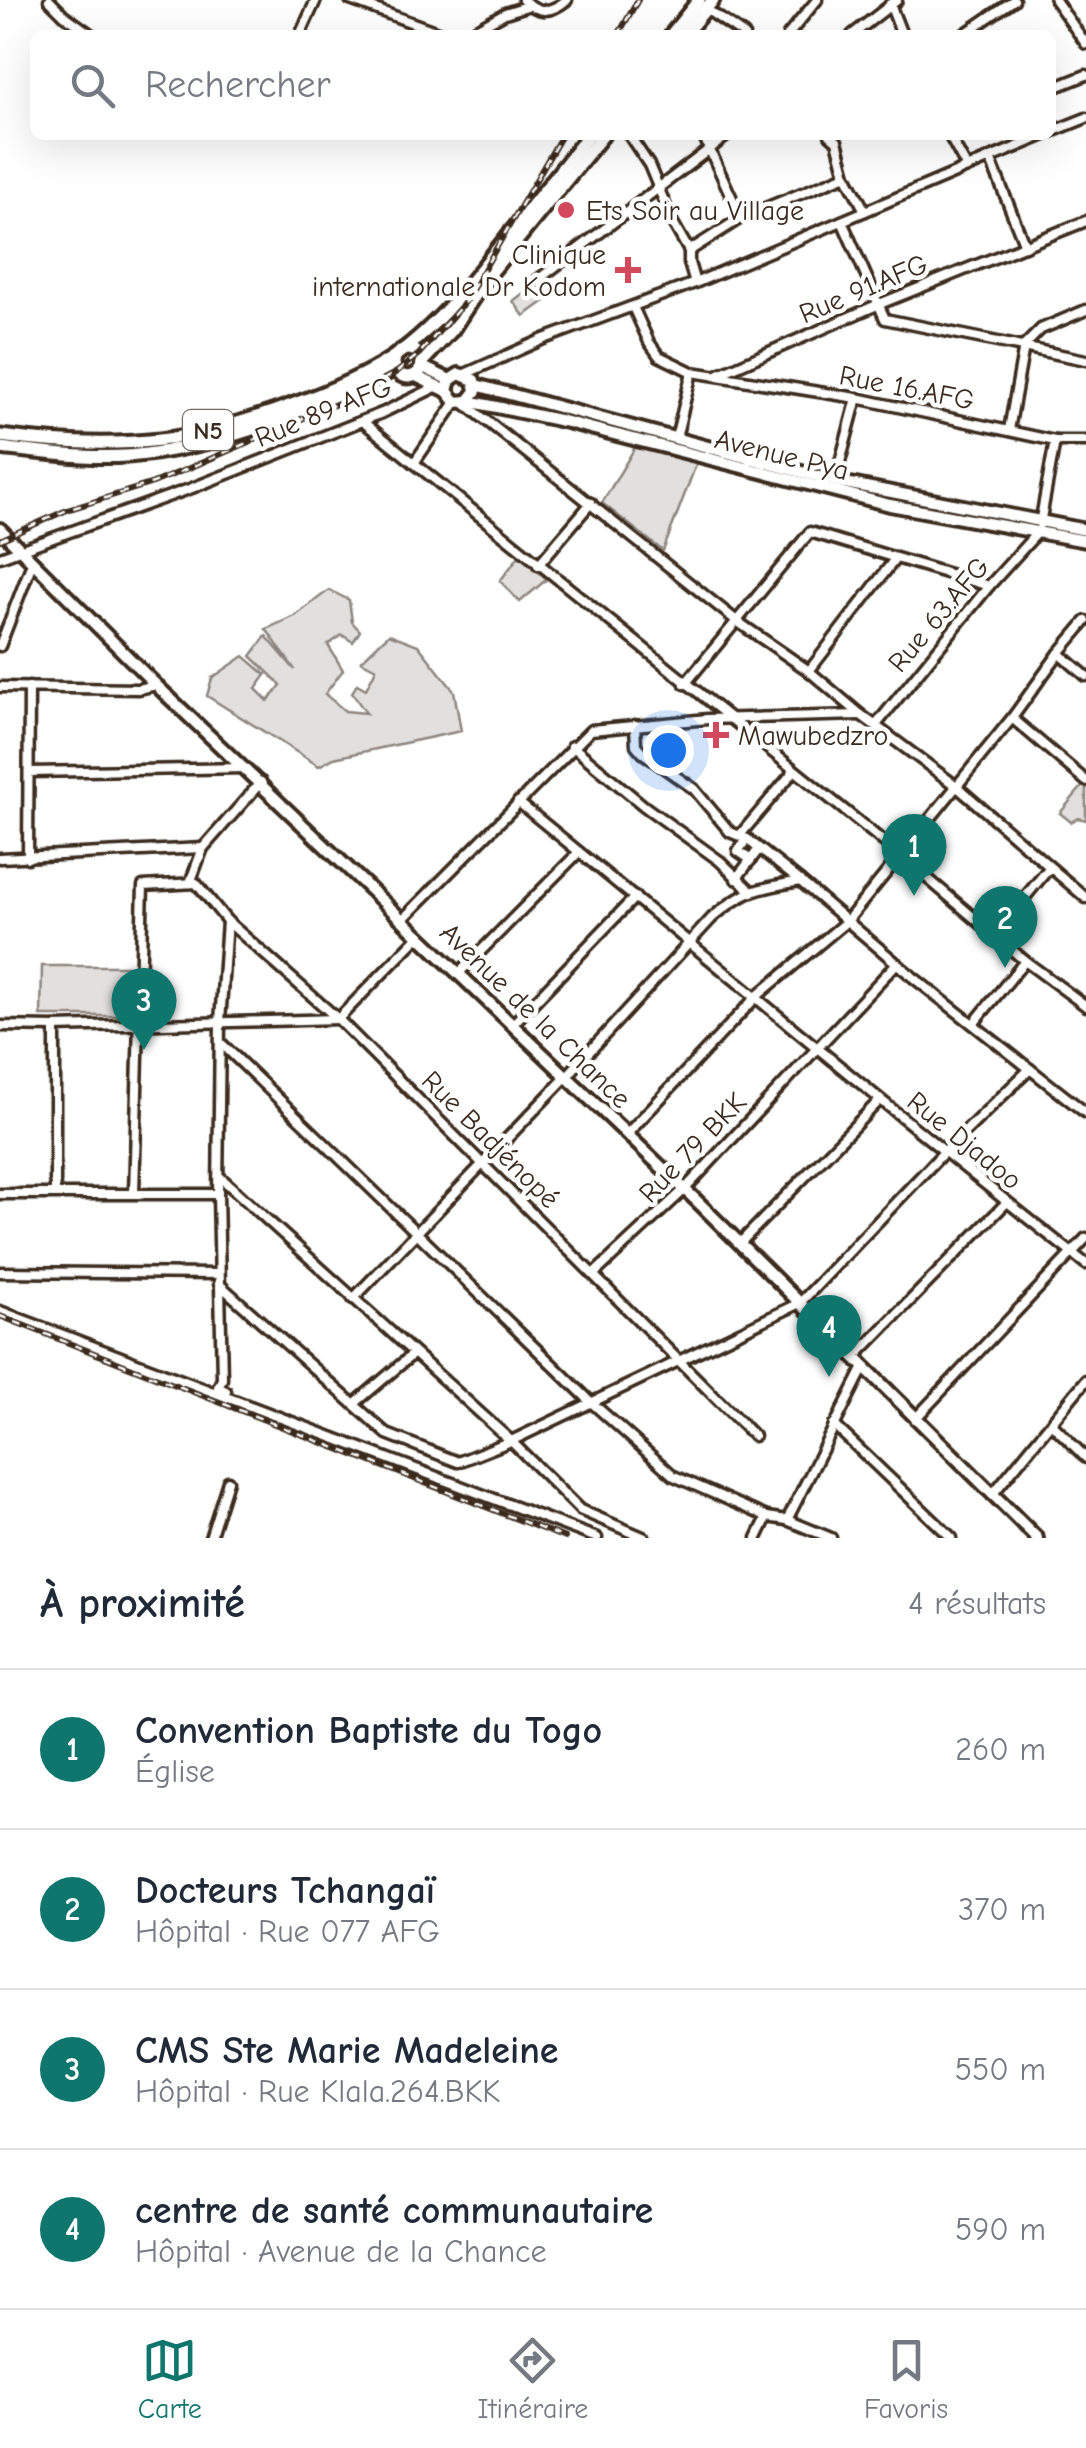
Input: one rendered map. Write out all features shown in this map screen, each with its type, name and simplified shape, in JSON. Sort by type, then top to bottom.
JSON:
[{"type":"highway","points":[[676,30],[706,3]]},
{"type":"highway","points":[[687,30],[706,3]]},
{"type":"highway","name":"N5","points":[[0,436],[102,443],[160,440],[237,423],[312,396],[383,364],[458,298],[585,140]]},
{"type":"highway","points":[[419,368],[413,350],[401,351],[395,359],[396,369],[405,376],[419,368],[599,140]]},
{"type":"highway","points":[[0,448],[77,457],[156,453],[266,424],[396,369]]},
{"type":"main road","points":[[419,368],[462,402],[474,395],[472,380],[444,386]]},
{"type":"main road","name":"Avenue Pya","points":[[472,380],[835,480],[1086,541]]},
{"type":"main road","name":"Avenue Pya","points":[[462,402],[563,421],[890,505],[1038,528],[1086,530]]},
{"type":"main road","name":"Avenue de la Chance","points":[[0,529],[156,685],[740,1243],[1037,1538]]},
{"type":"street","points":[[48,0],[85,30]]},
{"type":"street","points":[[302,30],[316,0]]},
{"type":"street","points":[[350,0],[432,30]]},
{"type":"street","points":[[475,30],[526,3],[544,12],[553,11],[567,0]]},
{"type":"street","points":[[792,30],[817,0]]},
{"type":"street","points":[[970,30],[1014,0]]},
{"type":"street","points":[[1055,0],[1086,44]]},
{"type":"street","points":[[858,30],[892,2],[900,30]]},
{"type":"street","points":[[706,3],[738,30]]},
{"type":"street","points":[[1056,88],[1086,75]]},
{"type":"street","points":[[1056,131],[1086,118]]},
{"type":"street","points":[[632,140],[649,165],[689,251],[688,263],[695,282]]},
{"type":"street","points":[[704,140],[741,218]]},
{"type":"street","points":[[535,282],[721,140]]},
{"type":"street","points":[[834,140],[865,211]]},
{"type":"street","points":[[951,140],[967,168]]},
{"type":"street","points":[[472,380],[478,368],[544,339],[634,307],[1034,140]]},
{"type":"street","points":[[990,158],[1025,246]]},
{"type":"street","points":[[689,251],[741,218],[846,175]]},
{"type":"street","points":[[842,221],[882,316],[893,322],[1086,360]]},
{"type":"street","name":"Rue 91.AFG","points":[[720,374],[877,305],[1086,221]]},
{"type":"street","points":[[890,300],[896,311],[893,322]]},
{"type":"street","points":[[634,307],[659,356],[692,372],[676,438]]},
{"type":"street","points":[[1009,430],[1024,346],[1041,330],[1086,310]]},
{"type":"street","name":"Rue 16.AFG","points":[[692,372],[857,398],[1056,441],[1086,441]]},
{"type":"street","name":"Rue 89 AFG","points":[[0,557],[362,421],[444,386]]},
{"type":"street","points":[[835,480],[857,398]]},
{"type":"street","points":[[414,464],[462,402],[738,622],[809,671],[861,716],[956,786],[1086,898]]},
{"type":"street","points":[[362,421],[1025,961],[1086,1006]]},
{"type":"street","points":[[1038,528],[1056,441]]},
{"type":"street","points":[[538,565],[591,504]]},
{"type":"street","name":"Rue 63.AFG","points":[[876,725],[1038,528]]},
{"type":"street","points":[[684,684],[810,532],[989,586]]},
{"type":"street","points":[[809,671],[895,558]]},
{"type":"street","points":[[0,646],[32,563]]},
{"type":"street","points":[[627,1134],[757,996],[847,920],[1086,621]]},
{"type":"street","points":[[1058,653],[1083,671]]},
{"type":"street","points":[[0,688],[139,689],[156,685]]},
{"type":"street","points":[[28,858],[30,687]]},
{"type":"street","points":[[404,918],[591,730],[732,719],[861,716]]},
{"type":"street","points":[[1012,718],[1086,780]]},
{"type":"street","points":[[634,725],[636,745],[642,753],[694,789],[730,832],[744,837],[800,881],[896,964],[1086,1113]]},
{"type":"street","points":[[572,746],[644,806],[720,861],[750,890]]},
{"type":"street","points":[[30,772],[246,768]]},
{"type":"street","points":[[751,860],[738,851],[744,837],[794,771]]},
{"type":"street","points":[[134,1194],[142,886],[190,883],[203,848],[261,782]]},
{"type":"street","name":"Rue Djadoo","points":[[518,802],[1086,1264]]},
{"type":"street","points":[[0,858],[203,848]]},
{"type":"street","points":[[736,880],[759,849]]},
{"type":"street","points":[[460,972],[579,852]]},
{"type":"street","points":[[994,934],[1049,868]]},
{"type":"street","points":[[353,1299],[736,897],[750,890],[800,881]]},
{"type":"street","name":"Rue Badjénopé","points":[[190,883],[196,883],[227,921],[338,1018],[754,1436]]},
{"type":"street","points":[[513,1024],[636,898]]},
{"type":"street","points":[[227,921],[220,1022],[220,1383],[254,1405]]},
{"type":"street","points":[[0,1026],[338,1018],[420,935]]},
{"type":"street","points":[[974,1023],[1025,961]]},
{"type":"street","name":"Rue 79 BKK","points":[[595,1274],[684,1190],[896,964]]},
{"type":"street","points":[[55,1027],[55,1194]]},
{"type":"street","points":[[221,1043],[591,1402],[678,1480],[767,1517],[788,1520],[831,1538]]},
{"type":"street","points":[[0,1272],[219,1279],[387,1434],[452,1462],[511,1441],[800,1303],[944,1152],[1030,1069]]},
{"type":"street","points":[[740,1243],[880,1100]]},
{"type":"street","points":[[219,1176],[511,1441],[583,1513],[644,1538]]},
{"type":"street","points":[[0,1194],[218,1194]]},
{"type":"street","points":[[854,1358],[1007,1202]]},
{"type":"street","points":[[915,1419],[1086,1238]]},
{"type":"street","points":[[0,1311],[597,1538]]},
{"type":"street","points":[[354,1404],[414,1354]]},
{"type":"street","points":[[788,1520],[864,1367]]},
{"type":"street","points":[[992,1495],[1086,1380]]},
{"type":"street","points":[[1052,1424],[1086,1458]]},
{"type":"street","points":[[834,1425],[952,1538]]},
{"type":"street","points":[[210,1538],[228,1481]]},
{"type":"street","points":[[757,1538],[767,1517]]},
{"type":"shaded area","points":[[537,283],[549,298],[524,316],[513,301]]},
{"type":"shaded area","points":[[637,444],[697,462],[663,551],[602,503]]},
{"type":"shaded area","points":[[519,556],[547,579],[520,602],[500,581]]},
{"type":"shaded area","points":[[329,590],[349,600],[352,622],[360,631],[353,642],[342,635],[328,645],[343,670],[325,694],[345,711],[366,713],[352,693],[357,684],[366,689],[376,669],[361,661],[389,634],[418,645],[454,691],[461,731],[334,758],[319,766],[207,696],[212,678],[244,656],[266,675],[256,689],[268,701],[281,685],[251,656],[266,636],[295,670],[266,629],[295,616]]},
{"type":"shaded area","points":[[1086,782],[1086,820],[1078,818],[1071,822],[1060,813]]},
{"type":"shaded area","points":[[42,966],[131,966],[130,1016],[41,1016]]},
{"type":"railway","points":[[621,30],[638,0]]},
{"type":"railway","points":[[0,540],[67,510],[194,466],[345,400],[397,372],[419,354],[465,302],[559,140]]},
{"type":"railway","points":[[0,1316],[565,1538]]},
{"type":"place","name":"Ets Soir au Village","points":[[566,210]]},
{"type":"place","name":"Clinique internationale Dr Kodom","points":[[628,270]]},
{"type":"place","name":"Mawubedzro","points":[[716,735]]},
{"type":"place","name":"Convention Baptiste du Togo","points":[[914,896]]},
{"type":"place","name":"Docteurs Tchangaï","points":[[1005,968]]},
{"type":"place","name":"CMS Ste Marie Madeleine","points":[[144,1050]]},
{"type":"place","name":"centre de santé communautaire","points":[[829,1377]]}]
